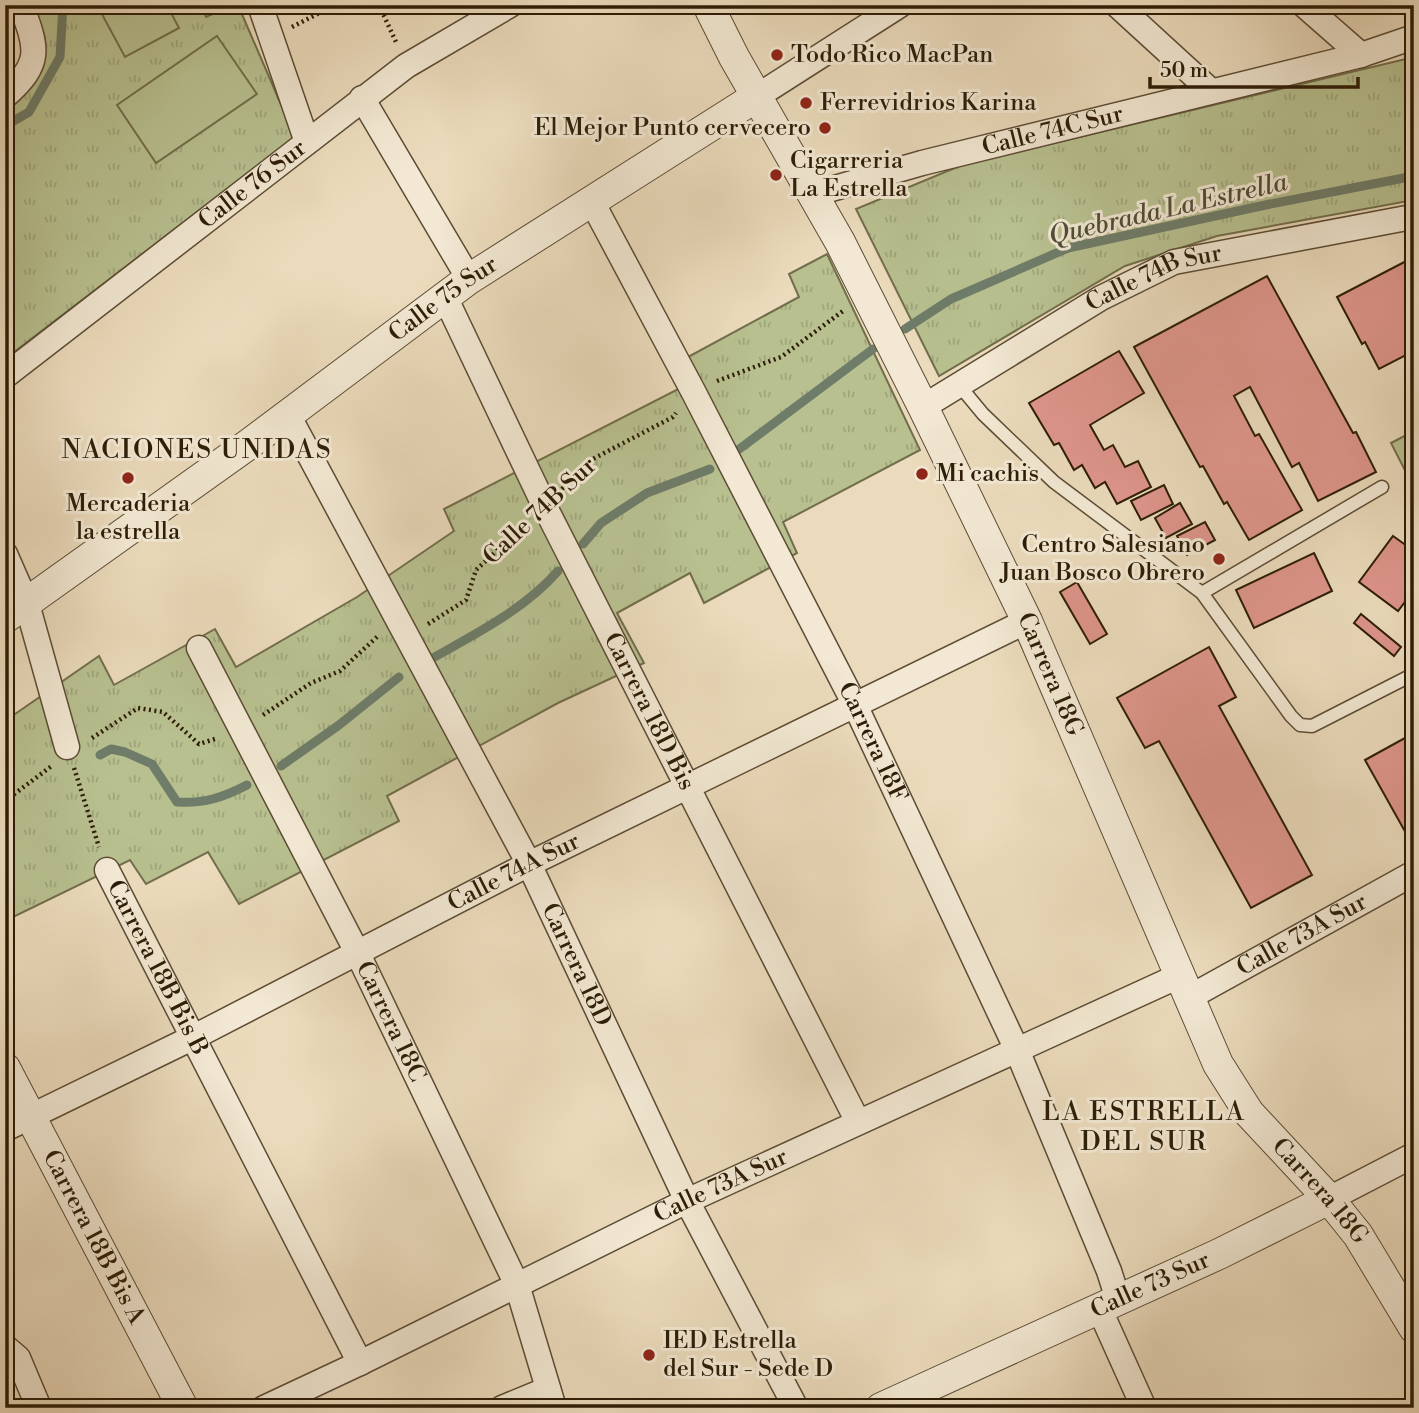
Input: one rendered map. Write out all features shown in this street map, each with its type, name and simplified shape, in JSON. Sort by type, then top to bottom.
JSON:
[{"type":"street","points":[[5,96],[20,83],[33,63],[33,39],[21,5]]},
{"type":"street","points":[[260,5],[307,142]]},
{"type":"street","name":"Calle 76 Sur","points":[[5,376],[362,98],[406,66],[510,5]]},
{"type":"street","name":"Carrera 18G","points":[[708,5],[756,97],[814,194],[866,294],[1027,621],[1218,1063],[1249,1113],[1329,1199],[1376,1263],[1414,1328]]},
{"type":"street","name":"Calle 75 Sur","points":[[16,611],[288,415],[469,279],[900,5]]},
{"type":"street","points":[[1117,5],[1211,91]]},
{"type":"street","points":[[1304,5],[1361,55]]},
{"type":"street","name":"Calle 74C Sur","points":[[814,194],[922,163],[1361,55],[1414,37]]},
{"type":"street","points":[[362,98],[469,279]]},
{"type":"street","name":"Carrera 18F","points":[[591,200],[855,705],[1017,1050],[1108,1270],[1108,1304],[1144,1408]]},
{"type":"street","name":"Calle 74B Sur","points":[[923,407],[1101,298],[1174,262],[1412,217]]},
{"type":"street","name":"Carrera 18D Bis","points":[[445,297],[545,507],[858,1122]]},
{"type":"street","name":"Carrera 18D","points":[[288,415],[529,864],[687,1201],[796,1408]]},
{"type":"street","points":[[5,554],[16,611],[67,747]]},
{"type":"street","name":"Calle 74A Sur","points":[[18,1123],[358,954],[529,864],[1027,621]]},
{"type":"street","name":"Carrera 18C","points":[[198,648],[358,954],[517,1284],[551,1398]]},
{"type":"street","name":"Carrera 18B Bis B","points":[[107,870],[360,1363]]},
{"type":"street","name":"Calle 73A Sur","points":[[264,1408],[687,1201],[1017,1050],[1186,986],[1414,873]]},
{"type":"street","name":"Carrera 18B Bis A","points":[[5,1068],[18,1123],[183,1408]]},
{"type":"street","name":"Calle 73 Sur","points":[[881,1408],[1219,1254],[1414,1155]]},
{"type":"street","points":[[5,1347],[18,1358],[39,1408]]},
{"type":"street","points":[[502,1408],[551,1398]]},
{"type":"lane","points":[[959,385],[978,408],[1054,482],[1202,593],[1300,724],[1312,726],[1414,674]]},
{"type":"lane","points":[[1202,593],[1382,487]]},
{"type":"path","points":[[272,38],[335,5]]},
{"type":"path","points":[[379,5],[406,66]]},
{"type":"path","name":"Calle 74B Sur","points":[[408,637],[466,600],[476,570],[545,507],[589,461],[673,417],[693,391],[781,357],[866,294]]},
{"type":"path","name":"Carrera 18B Bis B","points":[[67,747],[107,870]]},
{"type":"green space","points":[[34,5],[202,5],[206,17],[238,5],[295,137],[5,359],[5,78],[45,38]]},
{"type":"green space","points":[[97,5],[167,5],[179,28],[125,57]]},
{"type":"green space","points":[[217,36],[257,94],[156,163],[117,105]]},
{"type":"green space","points":[[1414,57],[1414,200],[1217,236],[1125,266],[939,376],[856,209],[962,165]]},
{"type":"green space","points":[[827,254],[920,450],[783,522],[797,553],[704,603],[690,573],[617,613],[644,663],[558,703],[387,796],[399,821],[239,904],[208,852],[146,884],[130,860],[5,921],[5,721],[99,656],[114,685],[215,629],[236,667],[357,597],[454,531],[444,509],[698,379],[688,357],[799,297],[789,274]]},
{"type":"green space","points":[[1414,431],[1414,488],[1391,443]]},
{"type":"building","points":[[1414,257],[1414,351],[1379,369],[1337,297]]},
{"type":"building","points":[[1267,276],[1376,472],[1318,501],[1299,463],[1292,467],[1250,387],[1234,396],[1255,436],[1259,434],[1302,510],[1249,540],[1227,502],[1224,504],[1203,466],[1200,467],[1134,347]]},
{"type":"building","points":[[1119,351],[1144,393],[1090,425],[1104,450],[1113,445],[1125,467],[1138,461],[1151,487],[1117,504],[1105,482],[1095,488],[1082,465],[1074,470],[1059,443],[1054,445],[1029,403]]},
{"type":"building","points":[[1164,485],[1173,504],[1141,520],[1131,501]]},
{"type":"building","points":[[1180,503],[1192,524],[1166,538],[1155,518]]},
{"type":"building","points":[[1205,522],[1215,540],[1187,555],[1177,536]]},
{"type":"building","points":[[1393,536],[1414,551],[1414,590],[1398,611],[1359,582]]},
{"type":"building","points":[[1314,553],[1332,591],[1254,628],[1236,590]]},
{"type":"building","points":[[1077,582],[1107,634],[1090,644],[1060,592]]},
{"type":"building","points":[[1361,614],[1401,647],[1394,656],[1354,623]]},
{"type":"building","points":[[1209,647],[1236,697],[1219,706],[1312,875],[1251,908],[1159,741],[1145,748],[1117,698]]},
{"type":"building","points":[[1414,733],[1414,843],[1412,844],[1365,760]]},
{"type":"waterway","points":[[5,126],[29,112],[60,57],[63,5]]},
{"type":"waterway","name":"Quebrada La Estrella","points":[[905,329],[951,299],[1068,248],[1414,176]]},
{"type":"waterway","name":"Quebrada La Estrella","points":[[738,450],[873,349]]},
{"type":"waterway","name":"Quebrada La Estrella","points":[[583,544],[601,523],[647,493],[710,469]]},
{"type":"waterway","name":"Quebrada La Estrella","points":[[431,659],[530,598],[558,571]]},
{"type":"waterway","name":"Quebrada La Estrella","points":[[281,766],[339,725],[399,677]]},
{"type":"waterway","name":"Quebrada La Estrella","points":[[100,755],[111,749],[152,764],[177,802],[214,799],[247,785]]},
{"type":"place","name":"Todo Rico MacPan","points":[[777,55]]},
{"type":"place","name":"Ferrevidrios Karina","points":[[806,103]]},
{"type":"place","name":"El Mejor Punto cervecero","points":[[825,128]]},
{"type":"place","name":"Cigarreria La Estrella","points":[[776,175]]},
{"type":"place","name":"Mi cachis","points":[[922,474]]},
{"type":"place","name":"Mercaderia la estrella","points":[[128,478]]},
{"type":"place","name":"Centro Salesiano Juan Bosco Obrero","points":[[1219,559]]},
{"type":"place","name":"IED Estrella del Sur - Sede D","points":[[649,1355]]},
{"type":"district","name":"NACIONES UNIDAS","points":[[197,450]]},
{"type":"district","name":"LA ESTRELLA DEL SUR","points":[[1144,1127]]}]
